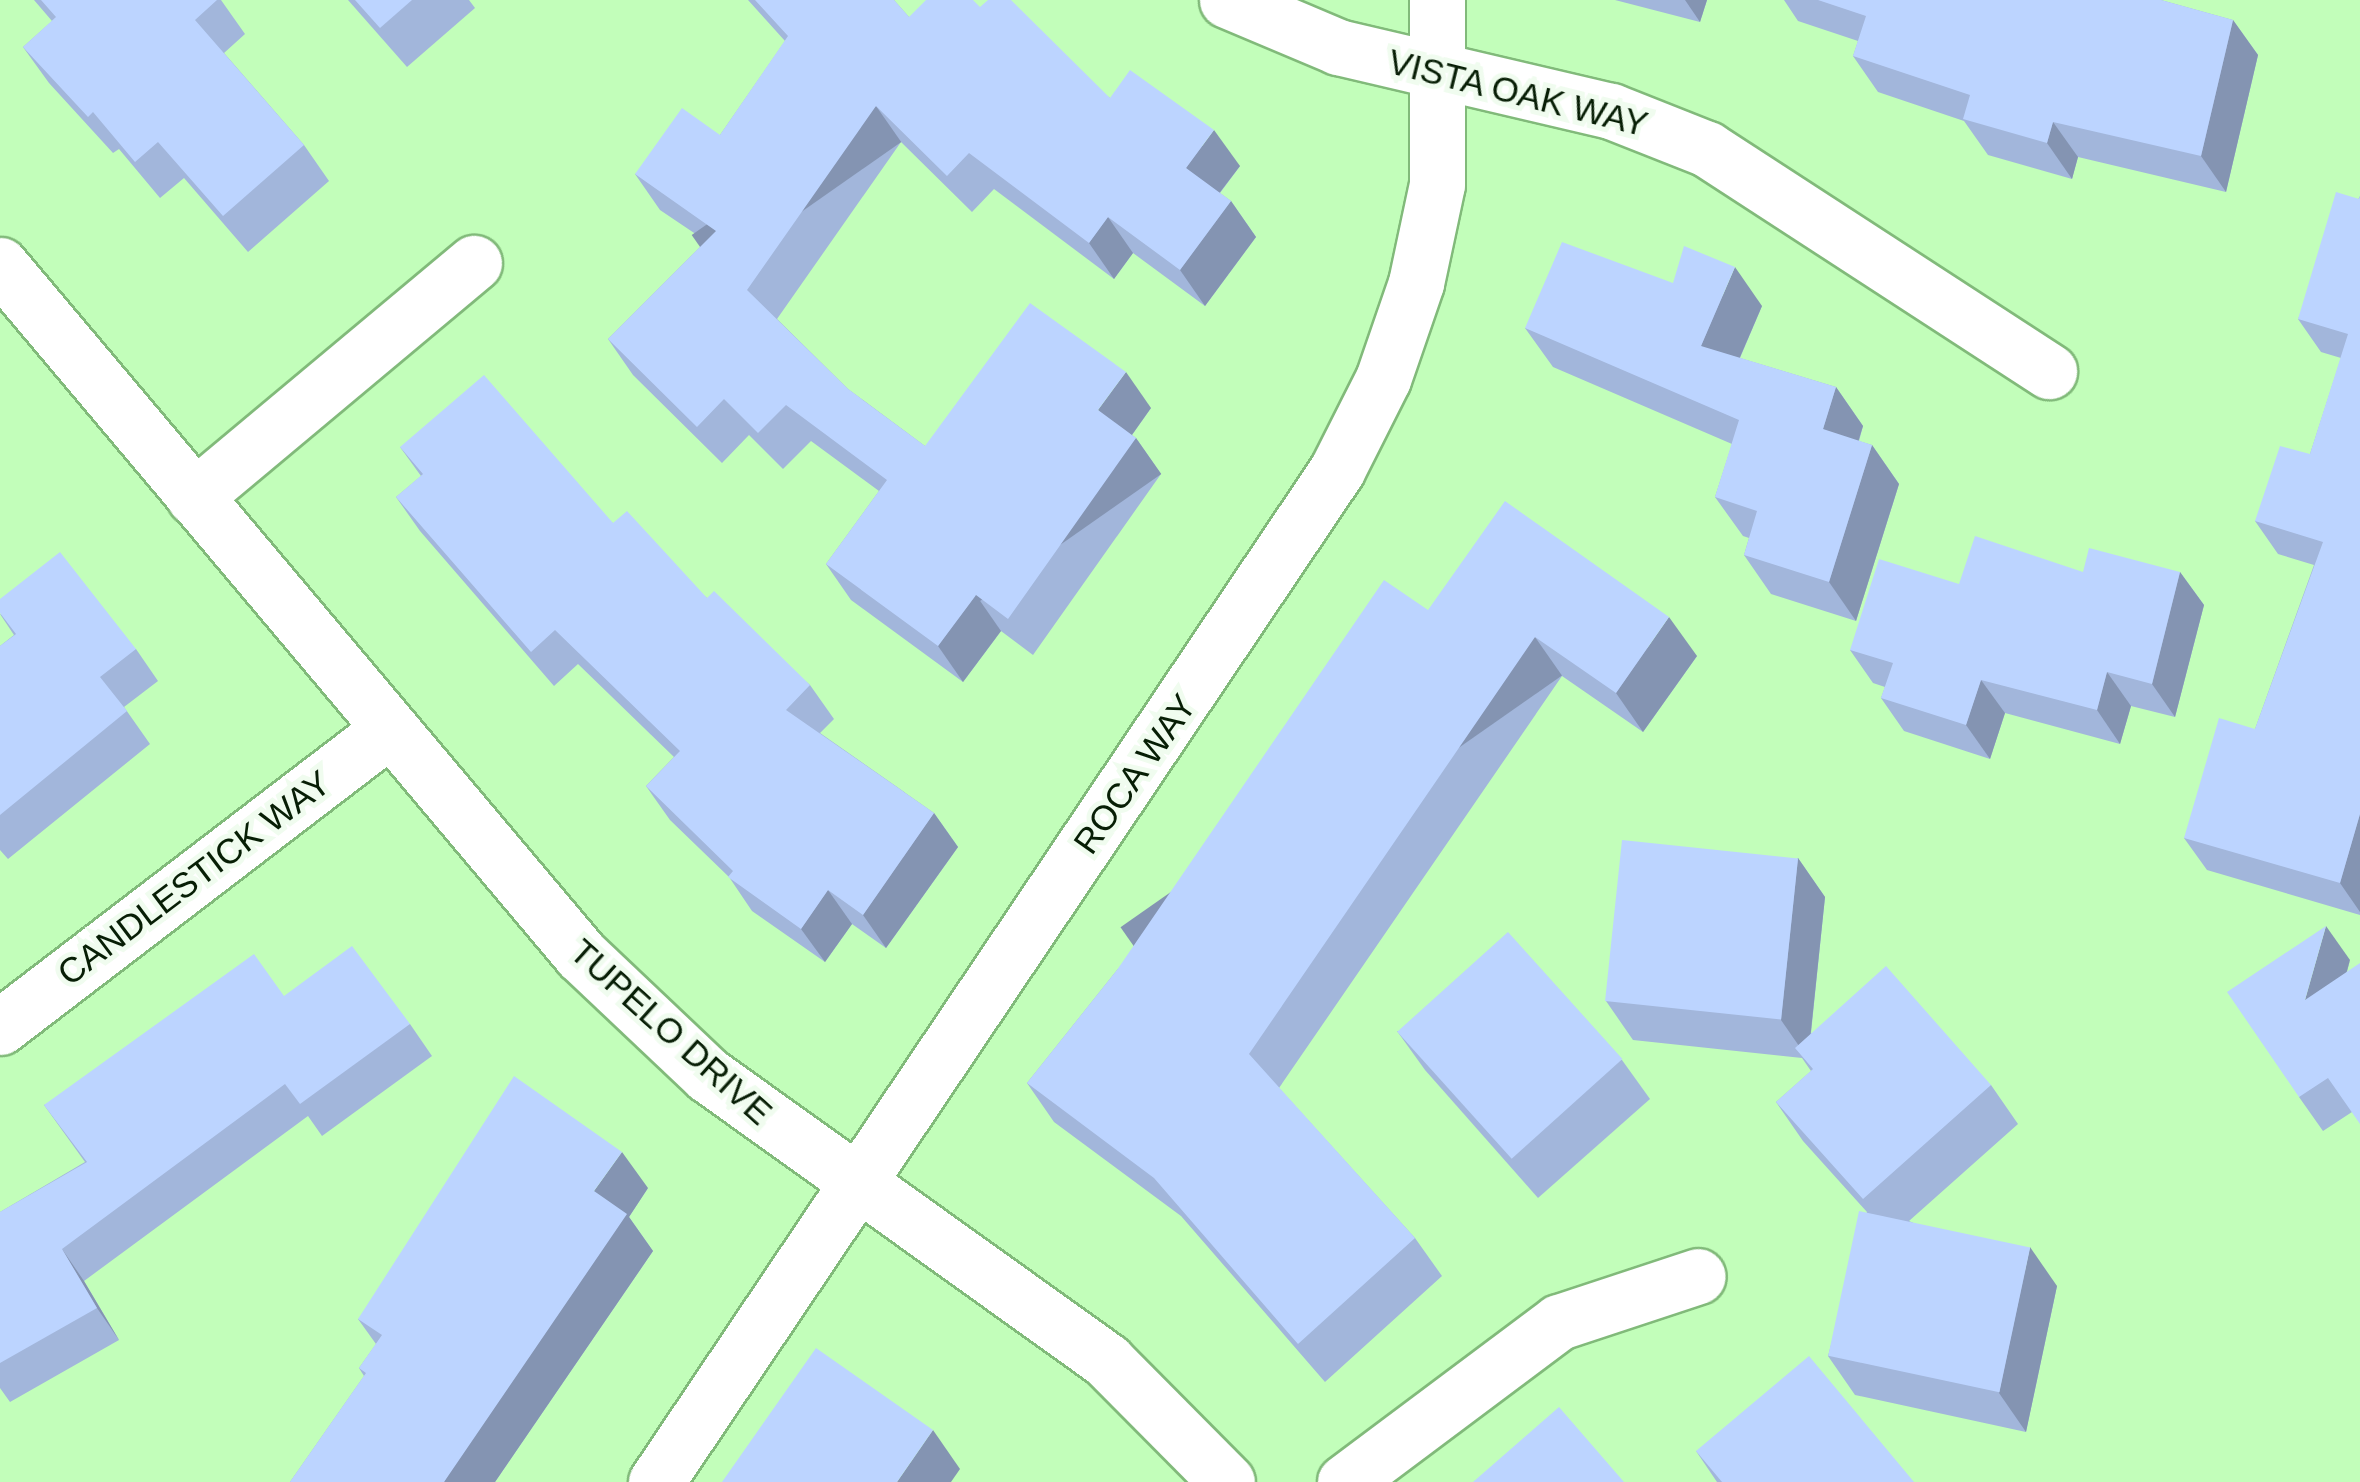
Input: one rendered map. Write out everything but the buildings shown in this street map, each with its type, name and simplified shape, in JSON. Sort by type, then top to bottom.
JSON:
[{"type":"street","name":"VISTA OAK WAY","points":[[1227,0],[1443,78],[1611,111],[1707,149],[2049,371]]},
{"type":"street","name":"ROCA WAY","points":[[656,1482],[852,1183],[1337,470],[1384,379],[1416,283],[1437,184],[1443,78],[1437,0]]},
{"type":"street","points":[[194,497],[474,263]]},
{"type":"street","name":"TUPELO DRIVE","points":[[0,265],[581,955],[708,1075],[852,1183],[1107,1361],[1227,1482]]},
{"type":"street","name":"CANDLESTICK WAY","points":[[0,1027],[388,730]]},
{"type":"street","points":[[1345,1482],[1559,1322],[1698,1276]]}]
